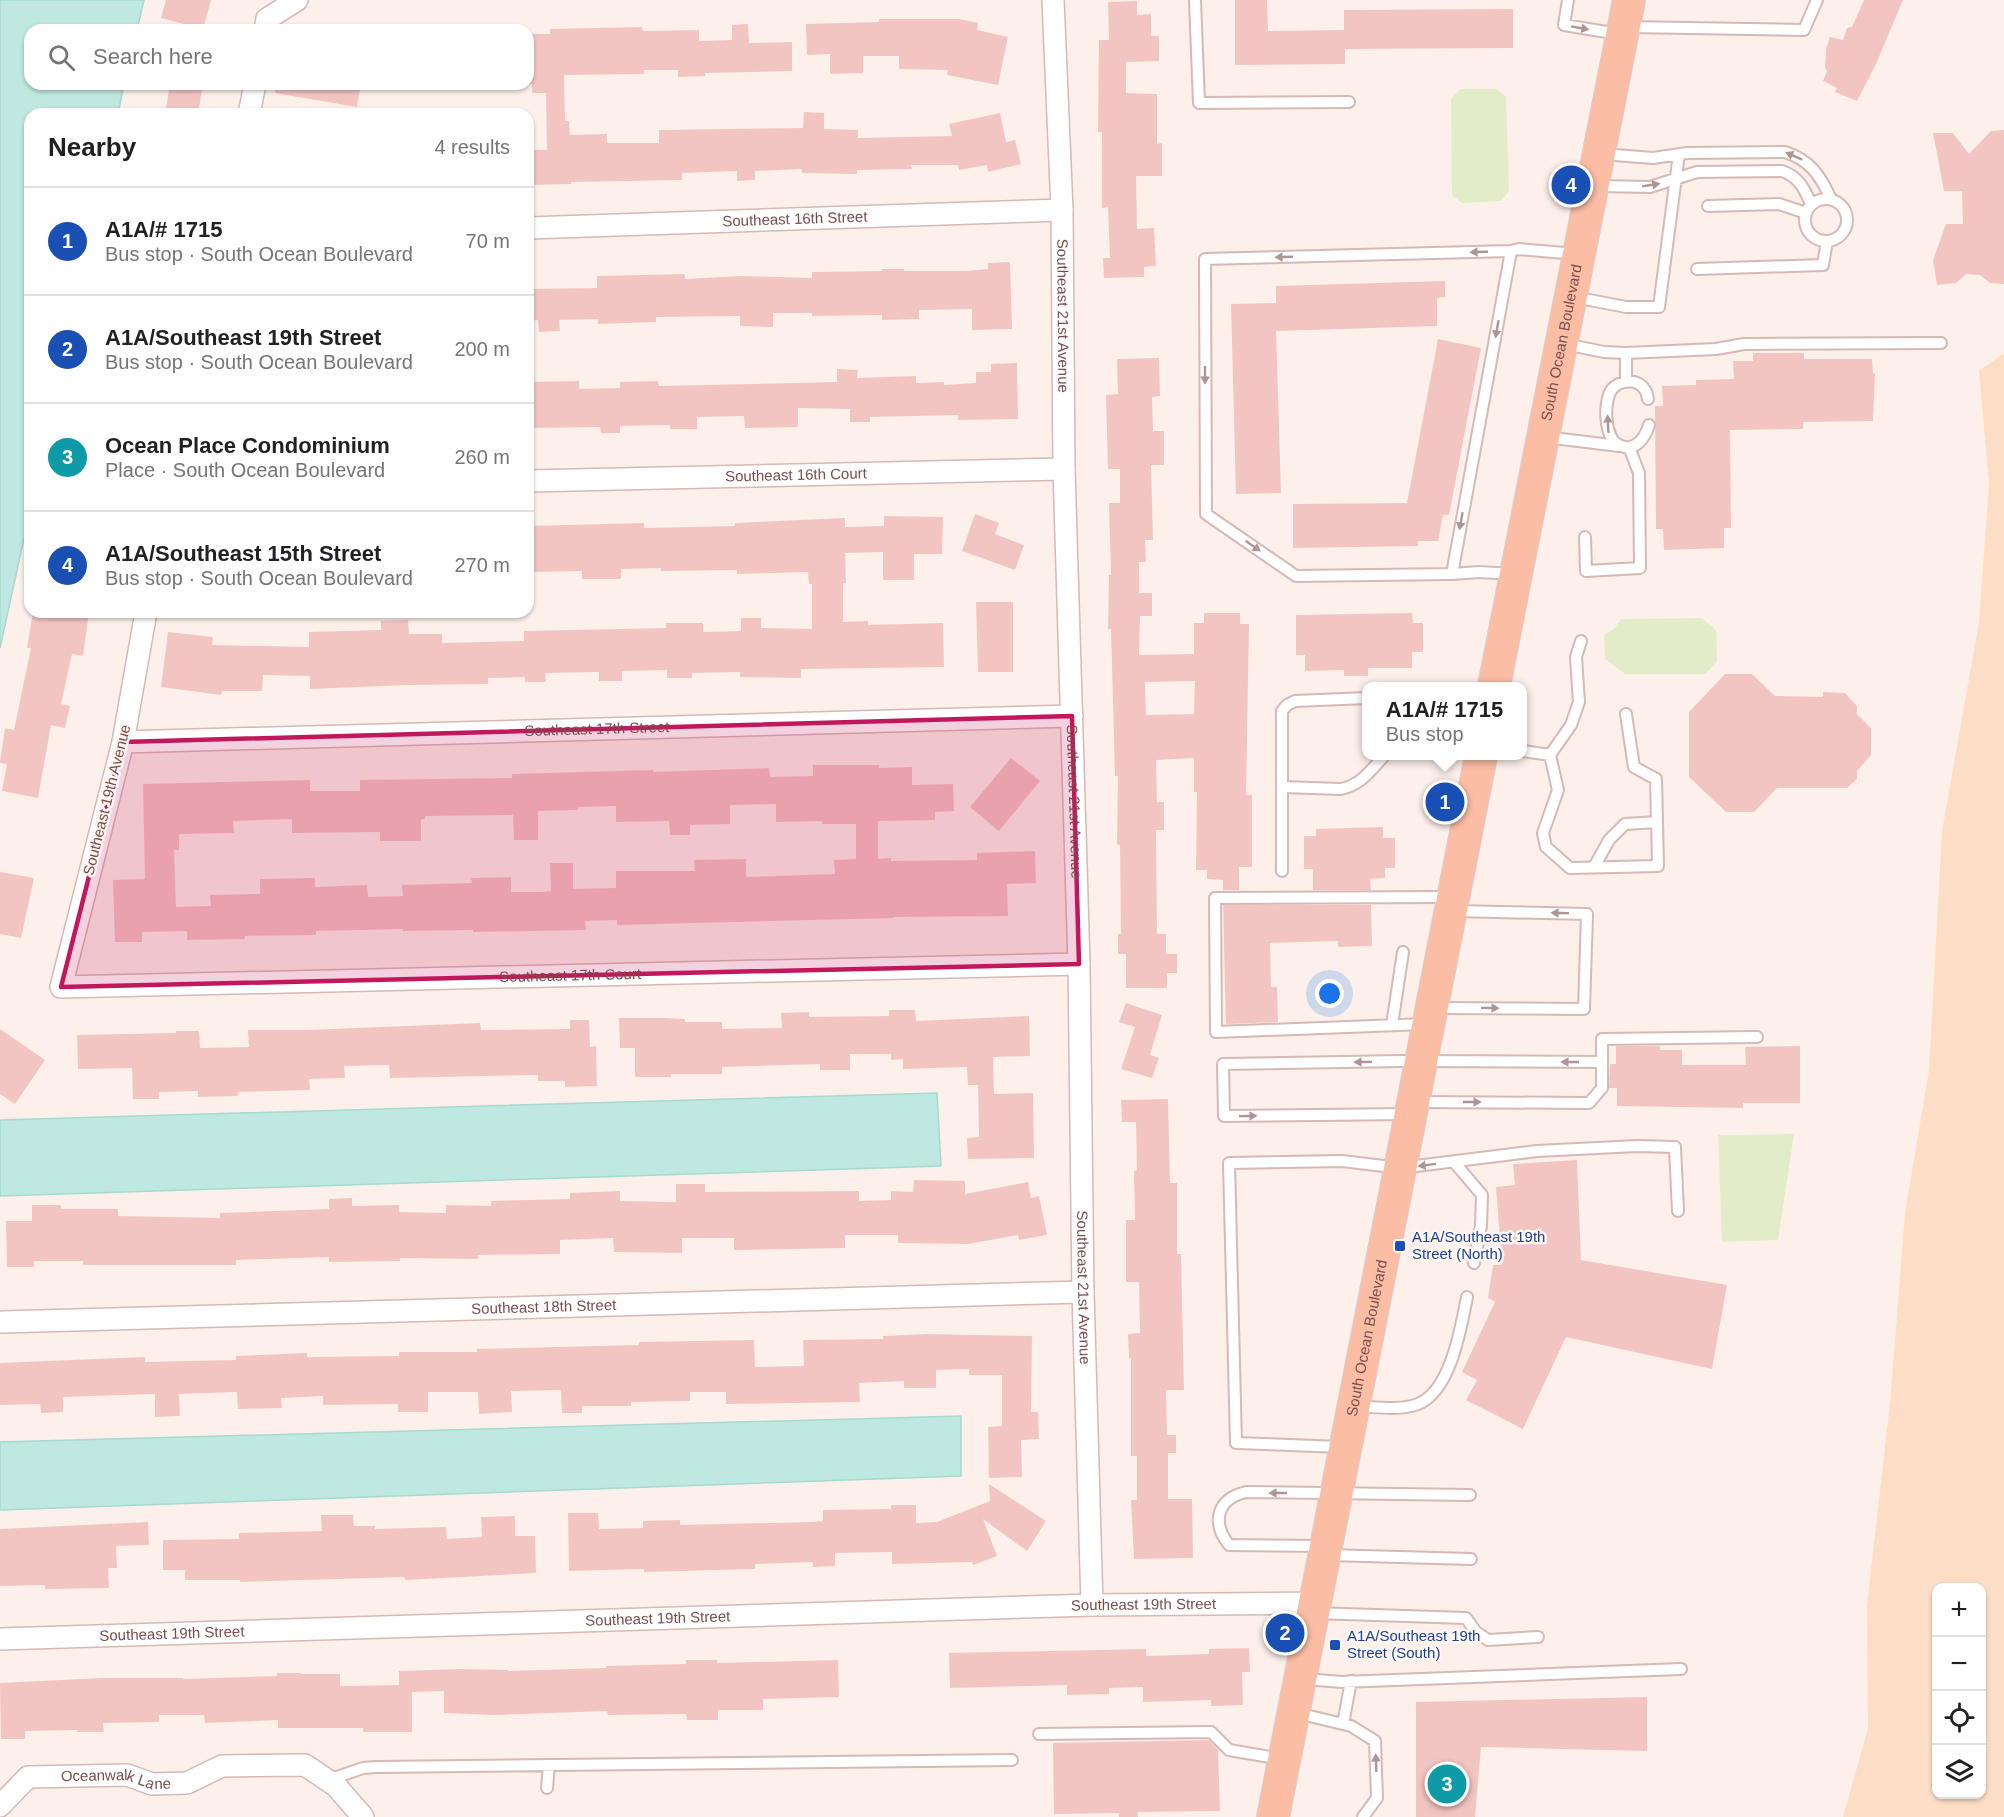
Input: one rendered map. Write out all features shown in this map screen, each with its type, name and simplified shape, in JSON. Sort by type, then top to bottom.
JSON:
[{"type":"main road","name":"South Ocean Boulevard","points":[[1495,682],[1625,21]]},
{"type":"main road","name":"South Ocean Boulevard","points":[[1273,1817],[1480,760]]},
{"type":"street","points":[[266,24],[267,18],[297,0]]},
{"type":"street","name":"Southeast 21st Avenue","points":[[1053,0],[1062,210],[1064,469],[1079,964],[1083,1292],[1092,1605]]},
{"type":"street","points":[[250,108],[254,90]]},
{"type":"street","name":"Southeast 16th Street","points":[[534,228],[1062,210]]},
{"type":"street","name":"Southeast 16th Court","points":[[534,481],[1064,469]]},
{"type":"street","name":"Southeast 19th Avenue","points":[[61,987],[123,742],[145,618]]},
{"type":"street","name":"Southeast 17th Street","points":[[123,742],[1072,716]]},
{"type":"street","name":"Southeast 17th Court","points":[[61,987],[1079,964]]},
{"type":"street","name":"Southeast 18th Street","points":[[2,1322],[1083,1292]]},
{"type":"street","name":"Southeast 19th Street","points":[[0,1639],[1092,1605],[1314,1608]]},
{"type":"street","name":"Oceanwalk Lane","points":[[0,1806],[28,1777],[127,1775],[152,1784],[187,1783],[222,1766],[305,1765],[336,1786],[363,1817]]},
{"type":"lane","points":[[1196,0],[1199,103],[1348,102]]},
{"type":"lane","points":[[1568,0],[1564,26],[1625,21],[1804,30],[1817,0]]},
{"type":"lane","points":[[1599,153],[1653,158],[1680,154],[1785,152],[1799,157],[1814,170],[1831,199]]},
{"type":"lane","points":[[1571,297],[1626,306],[1659,307],[1680,154]]},
{"type":"lane","points":[[1593,186],[1650,188],[1697,172],[1782,171],[1792,174],[1801,183],[1808,208],[1804,223],[1808,232],[1816,239],[1827,242],[1837,239],[1844,232],[1848,222],[1846,212],[1840,203],[1831,199],[1820,199],[1808,208],[1779,204],[1708,206]]},
{"type":"lane","points":[[1697,269],[1823,265],[1827,242]]},
{"type":"lane","points":[[1516,574],[1479,572],[1296,576],[1206,514],[1204,260],[1519,249],[1579,255]]},
{"type":"lane","points":[[1452,574],[1511,251]]},
{"type":"lane","points":[[1562,344],[1604,352],[1626,352],[1716,350],[1744,344],[1941,343]]},
{"type":"lane","points":[[1626,352],[1626,382]]},
{"type":"lane","points":[[1585,537],[1586,571],[1640,568],[1639,473],[1624,446],[1611,440],[1607,430],[1608,397],[1617,385],[1626,382],[1639,384],[1645,390],[1648,399]]},
{"type":"lane","points":[[1543,437],[1624,446],[1639,444],[1646,437],[1649,425]]},
{"type":"lane","points":[[1581,640],[1576,657],[1579,702],[1570,725],[1550,756],[1558,790],[1543,833],[1546,847],[1570,868],[1658,866],[1656,779],[1634,767],[1626,714]]},
{"type":"lane","points":[[1282,872],[1282,711],[1295,701],[1362,701]]},
{"type":"lane","points":[[1527,752],[1550,756]]},
{"type":"lane","points":[[1282,787],[1341,789],[1350,787],[1363,780],[1380,760]]},
{"type":"lane","points":[[1594,867],[1609,840],[1625,824],[1657,822]]},
{"type":"lane","points":[[1215,898],[1452,904],[1587,914],[1584,1009],[1430,1016],[1392,1025],[1216,1032],[1215,898]]},
{"type":"lane","points":[[1392,1025],[1403,952]]},
{"type":"lane","points":[[1602,1062],[1421,1061],[1223,1064],[1224,1116],[1589,1103],[1602,1088],[1602,1062],[1602,1039],[1757,1037]]},
{"type":"lane","points":[[1346,1448],[1236,1443],[1229,1163],[1342,1161],[1400,1168],[1537,1151],[1637,1146],[1676,1147],[1678,1211]]},
{"type":"lane","points":[[1454,1162],[1482,1195],[1481,1226],[1474,1263]]},
{"type":"lane","points":[[1354,1406],[1401,1408],[1420,1403],[1437,1391],[1457,1347],[1467,1297]]},
{"type":"lane","points":[[1470,1495],[1246,1492],[1234,1495],[1224,1503],[1219,1513],[1221,1535],[1229,1545],[1471,1559]]},
{"type":"lane","points":[[1314,1608],[1466,1618],[1476,1632],[1488,1640],[1538,1637]]},
{"type":"lane","points":[[1300,1679],[1351,1682],[1681,1669]]},
{"type":"lane","points":[[1342,1724],[1351,1682]]},
{"type":"lane","points":[[1294,1712],[1351,1726],[1375,1741],[1377,1798],[1363,1817]]},
{"type":"lane","points":[[1039,1734],[1211,1732],[1229,1750],[1284,1760]]},
{"type":"lane","points":[[327,1780],[363,1768],[376,1767],[1012,1760]]},
{"type":"lane","points":[[547,1788],[549,1765]]},
{"type":"highlighted area","points":[[1072,716],[1079,964],[61,987],[123,742]]},
{"type":"green space","points":[[1460,89],[1496,89],[1506,97],[1509,191],[1501,201],[1462,203],[1452,195],[1451,99]]},
{"type":"green space","points":[[1702,618],[1716,630],[1717,662],[1705,674],[1625,674],[1605,659],[1604,635],[1614,629],[1621,619]]},
{"type":"green space","points":[[1794,1134],[1778,1240],[1722,1242],[1718,1135]]},
{"type":"sand","points":[[2004,353],[2004,1817],[1843,1817],[1868,1728],[1867,1605],[1890,1403],[1905,1213],[1929,1070],[1942,831],[1979,622],[1989,484],[1979,371]]},
{"type":"water","points":[[0,0],[144,0],[138,24],[24,24],[24,90],[123,90],[119,108],[24,108],[24,538],[0,648]]},
{"type":"water","points":[[937,1093],[941,1166],[0,1196],[0,1120]]},
{"type":"water","points":[[961,1416],[961,1476],[0,1510],[0,1442]]},
{"type":"building","points":[[166,0],[211,0],[204,24],[184,24],[161,18]]},
{"type":"building","points":[[1235,0],[1267,0],[1268,31],[1344,30],[1344,10],[1513,9],[1513,48],[1345,49],[1345,64],[1235,65]]},
{"type":"building","points":[[1864,0],[1903,0],[1876,64],[1857,101],[1835,92],[1837,88],[1823,81],[1827,71],[1825,67],[1826,49],[1830,37],[1843,40],[1847,28],[1852,27]]},
{"type":"building","points":[[1137,1],[1137,15],[1151,14],[1151,36],[1159,36],[1159,61],[1126,62],[1126,93],[1157,94],[1157,144],[1162,143],[1162,176],[1136,176],[1137,229],[1154,228],[1156,266],[1144,267],[1144,277],[1104,278],[1103,258],[1110,258],[1108,207],[1102,208],[1102,132],[1098,132],[1099,40],[1109,40],[1108,2]]},
{"type":"building","points":[[879,19],[959,19],[978,23],[977,30],[1008,37],[998,85],[947,75],[948,70],[899,69],[899,56],[863,56],[863,73],[830,74],[830,54],[807,55],[806,24],[879,22]]},
{"type":"building","points":[[748,24],[749,43],[792,42],[792,71],[705,73],[705,76],[678,77],[678,70],[644,70],[644,74],[564,75],[565,121],[569,121],[570,135],[607,134],[607,143],[659,143],[659,130],[803,128],[804,112],[824,113],[824,129],[858,130],[858,138],[952,136],[949,124],[1000,113],[1006,142],[1015,140],[1021,164],[988,172],[987,165],[959,170],[958,165],[911,165],[912,169],[857,170],[857,174],[802,173],[802,169],[755,171],[755,180],[737,181],[737,171],[682,173],[682,180],[534,185],[534,150],[547,150],[546,93],[532,93],[534,90],[534,34],[550,34],[550,29],[642,27],[643,31],[699,30],[699,41],[732,40],[732,25]]},
{"type":"building","points":[[169,90],[202,90],[199,108],[166,108]]},
{"type":"building","points":[[275,90],[360,90],[357,107],[275,93]]},
{"type":"building","points":[[2004,130],[2004,284],[1990,283],[1980,275],[1966,274],[1956,283],[1937,285],[1933,260],[1946,224],[1963,224],[1962,191],[1944,191],[1933,133],[1953,133],[1969,154],[1991,131]]},
{"type":"building","points":[[1010,262],[1012,329],[972,330],[972,309],[919,310],[919,319],[882,320],[882,315],[812,316],[812,313],[773,313],[773,327],[740,326],[740,316],[656,317],[656,322],[598,324],[598,319],[559,320],[560,331],[539,332],[538,320],[534,320],[534,289],[597,288],[597,276],[685,274],[685,279],[741,276],[812,278],[812,272],[882,271],[882,269],[966,271],[988,269],[988,263]]},
{"type":"building","points":[[1445,281],[1445,297],[1437,298],[1437,326],[1276,331],[1281,493],[1236,494],[1231,304],[1276,303],[1276,286]]},
{"type":"building","points":[[1438,339],[1481,348],[1449,515],[1443,515],[1438,541],[1418,541],[1418,546],[1293,548],[1293,504],[1407,503]]},
{"type":"building","points":[[1753,353],[1804,353],[1804,359],[1872,359],[1873,373],[1875,373],[1873,421],[1803,422],[1803,429],[1730,430],[1731,528],[1724,528],[1724,548],[1664,550],[1663,529],[1656,529],[1655,406],[1663,406],[1662,386],[1696,385],[1696,380],[1734,379],[1733,361],[1753,361]]},
{"type":"building","points":[[1159,358],[1160,396],[1152,397],[1153,431],[1164,431],[1164,465],[1151,465],[1153,540],[1145,540],[1146,562],[1139,562],[1139,593],[1152,593],[1152,616],[1140,616],[1139,655],[1194,654],[1194,623],[1204,623],[1204,613],[1240,613],[1240,624],[1249,624],[1246,795],[1252,795],[1252,867],[1239,867],[1239,890],[1223,890],[1223,880],[1207,879],[1207,870],[1196,870],[1197,792],[1194,792],[1194,758],[1156,760],[1157,802],[1164,802],[1164,830],[1156,830],[1157,934],[1166,934],[1166,954],[1177,954],[1177,973],[1167,973],[1167,988],[1126,988],[1126,954],[1118,954],[1118,934],[1121,934],[1120,845],[1117,845],[1118,776],[1115,776],[1111,629],[1108,629],[1109,575],[1111,575],[1109,503],[1120,503],[1120,469],[1108,469],[1106,395],[1118,394],[1117,359]],"holes":[[[1195,681],[1194,714],[1146,715],[1145,682]]]},
{"type":"building","points":[[1017,363],[1018,419],[958,420],[958,415],[870,417],[870,422],[850,422],[850,409],[798,408],[798,427],[745,428],[744,416],[697,417],[697,429],[670,429],[670,425],[620,426],[620,433],[601,433],[600,427],[534,428],[534,382],[579,381],[579,389],[620,388],[620,382],[658,381],[659,386],[837,382],[837,369],[858,370],[857,378],[916,376],[916,383],[944,382],[944,385],[976,383],[976,372],[991,372],[991,364]]},
{"type":"building","points":[[975,514],[999,523],[995,534],[1024,545],[1015,570],[962,551]]},
{"type":"building","points":[[884,516],[943,517],[942,554],[914,554],[914,580],[883,580],[883,552],[845,553],[846,583],[843,583],[843,622],[868,621],[868,625],[943,623],[944,667],[801,669],[801,678],[740,677],[740,672],[692,673],[692,678],[667,678],[667,670],[622,671],[622,681],[599,681],[599,672],[545,673],[546,682],[525,682],[525,677],[488,678],[488,684],[310,689],[310,676],[263,675],[262,691],[222,691],[221,695],[161,687],[168,632],[213,637],[212,645],[309,647],[309,632],[381,630],[381,621],[408,620],[409,634],[442,634],[442,643],[524,641],[524,631],[666,628],[666,623],[703,623],[703,632],[741,631],[741,618],[761,618],[761,628],[812,629],[812,584],[809,584],[808,572],[737,574],[737,570],[621,569],[621,579],[582,579],[582,571],[534,572],[534,526],[644,523],[644,528],[735,526],[735,523],[845,518],[845,527],[884,526]]},
{"type":"building","points":[[976,602],[1013,602],[1013,672],[978,672]]},
{"type":"building","points":[[1412,613],[1413,623],[1423,623],[1423,652],[1412,652],[1412,668],[1368,668],[1368,676],[1344,676],[1344,670],[1305,671],[1305,655],[1296,655],[1296,615]]},
{"type":"building","points":[[32,618],[88,618],[83,656],[72,654],[61,704],[70,706],[65,728],[51,725],[38,798],[2,791],[7,764],[0,763],[5,728],[14,730],[31,648],[27,648]]},
{"type":"building","points":[[1725,674],[1752,674],[1775,696],[1823,697],[1823,692],[1845,693],[1857,706],[1857,714],[1871,728],[1871,755],[1857,771],[1857,779],[1847,788],[1777,788],[1754,812],[1726,812],[1689,777],[1689,712]]},
{"type":"building","points":[[1011,758],[1040,781],[999,831],[970,807]]},
{"type":"building","points":[[813,765],[879,765],[879,768],[912,767],[912,785],[953,784],[954,811],[935,812],[935,820],[878,821],[878,859],[891,858],[891,861],[977,860],[977,853],[1035,851],[1036,883],[1007,884],[1008,916],[617,925],[617,920],[585,921],[586,930],[316,931],[316,935],[245,936],[245,939],[187,940],[187,931],[142,932],[142,942],[115,942],[113,880],[145,879],[143,784],[310,780],[310,791],[360,791],[360,780],[512,778],[512,774],[769,768],[770,777],[813,776]],"holes":[[[776,804],[776,822],[822,821],[822,824],[856,824],[856,859],[834,860],[835,874],[746,877],[746,859],[694,860],[695,871],[616,871],[616,888],[573,889],[573,863],[550,863],[551,891],[543,892],[511,892],[511,877],[471,878],[472,883],[402,885],[403,896],[368,897],[367,885],[315,887],[315,878],[260,879],[260,894],[210,895],[211,906],[176,907],[174,850],[179,850],[179,834],[234,833],[233,821],[292,819],[292,833],[380,832],[380,841],[421,841],[421,819],[425,819],[425,816],[513,815],[514,840],[538,840],[538,811],[578,810],[578,807],[616,806],[616,822],[669,821],[670,835],[690,835],[690,825],[730,824],[730,805]]]},
{"type":"building","points":[[1383,827],[1383,838],[1395,838],[1395,868],[1385,868],[1385,878],[1370,879],[1371,890],[1313,890],[1313,869],[1304,869],[1304,836],[1316,836],[1316,829]]},
{"type":"building","points":[[0,872],[34,878],[21,938],[0,934]]},
{"type":"building","points":[[1223,905],[1371,905],[1372,946],[1338,947],[1338,941],[1270,943],[1271,987],[1277,987],[1278,1022],[1226,1024]]},
{"type":"building","points":[[1126,1003],[1162,1015],[1150,1055],[1159,1058],[1152,1078],[1121,1069],[1135,1027],[1119,1022]]},
{"type":"building","points":[[889,1010],[915,1010],[916,1021],[1029,1016],[1030,1056],[993,1057],[994,1094],[1033,1093],[1034,1158],[968,1159],[967,1138],[979,1137],[978,1085],[968,1085],[967,1067],[903,1069],[903,1059],[891,1060],[891,1054],[850,1054],[850,1070],[820,1070],[820,1064],[722,1067],[722,1074],[635,1077],[635,1048],[620,1048],[619,1018],[722,1022],[722,1029],[782,1028],[781,1013],[809,1012],[809,1017],[889,1016]]},
{"type":"building","points":[[570,1020],[589,1020],[590,1047],[596,1046],[597,1086],[565,1087],[565,1081],[538,1081],[538,1075],[390,1078],[389,1065],[344,1066],[345,1078],[309,1079],[310,1090],[238,1092],[238,1096],[198,1097],[198,1091],[159,1092],[159,1099],[133,1099],[132,1068],[78,1069],[77,1035],[199,1031],[200,1048],[249,1047],[248,1030],[308,1030],[480,1023],[481,1030],[570,1029]]},
{"type":"building","points":[[0,1029],[45,1060],[15,1104],[0,1094]]},
{"type":"building","points":[[1616,1046],[1660,1046],[1660,1050],[1682,1050],[1682,1065],[1746,1065],[1745,1047],[1800,1046],[1800,1103],[1743,1103],[1743,1108],[1617,1106],[1617,1088],[1609,1088],[1610,1064],[1616,1064]]},
{"type":"building","points":[[1168,1099],[1170,1183],[1177,1183],[1177,1254],[1181,1254],[1184,1390],[1166,1390],[1167,1435],[1176,1435],[1176,1453],[1168,1453],[1168,1499],[1192,1499],[1193,1558],[1134,1559],[1131,1500],[1137,1500],[1137,1456],[1131,1456],[1131,1358],[1129,1358],[1128,1334],[1140,1333],[1139,1282],[1126,1282],[1126,1220],[1135,1220],[1136,1122],[1122,1122],[1121,1100]]},
{"type":"building","points":[[1577,1160],[1581,1260],[1727,1285],[1712,1369],[1566,1337],[1523,1429],[1466,1400],[1477,1380],[1462,1372],[1495,1302],[1488,1298],[1493,1265],[1502,1265],[1496,1187],[1515,1185],[1513,1164]]},
{"type":"building","points":[[914,1180],[965,1181],[965,1194],[1028,1182],[1031,1198],[1039,1196],[1047,1235],[1019,1240],[1018,1235],[968,1244],[898,1243],[898,1235],[845,1235],[845,1248],[734,1250],[734,1238],[682,1238],[682,1253],[614,1252],[613,1238],[560,1240],[560,1254],[478,1255],[478,1259],[400,1258],[400,1261],[329,1262],[329,1257],[236,1260],[236,1265],[83,1265],[83,1261],[34,1261],[34,1267],[7,1267],[6,1221],[32,1221],[32,1205],[61,1205],[61,1209],[118,1209],[118,1216],[220,1218],[220,1213],[329,1209],[329,1199],[352,1198],[352,1206],[399,1205],[399,1212],[446,1213],[446,1205],[491,1206],[491,1201],[570,1199],[570,1193],[620,1191],[620,1201],[676,1202],[676,1184],[705,1184],[705,1192],[859,1191],[859,1201],[891,1200],[891,1191],[913,1192]]},
{"type":"building","points":[[927,1334],[1032,1336],[1031,1412],[1038,1412],[1039,1439],[1021,1440],[1022,1477],[989,1478],[988,1427],[1002,1426],[1002,1375],[969,1375],[969,1369],[936,1370],[936,1388],[904,1388],[904,1381],[859,1383],[860,1402],[726,1404],[726,1392],[690,1392],[690,1401],[631,1402],[631,1406],[582,1406],[582,1413],[562,1413],[561,1390],[511,1391],[512,1412],[479,1414],[478,1392],[428,1392],[428,1412],[398,1412],[398,1404],[323,1405],[323,1396],[281,1398],[282,1408],[238,1409],[237,1392],[179,1394],[180,1416],[155,1417],[155,1394],[63,1397],[63,1412],[41,1413],[40,1404],[0,1405],[0,1363],[145,1357],[145,1362],[236,1360],[236,1356],[307,1353],[307,1357],[399,1356],[399,1352],[477,1352],[477,1349],[754,1340],[755,1367],[804,1366],[803,1340],[883,1339],[883,1336]]},
{"type":"building","points":[[989,1484],[1046,1521],[1027,1551],[983,1519],[997,1556],[973,1565],[972,1562],[892,1564],[892,1552],[835,1553],[835,1566],[813,1567],[813,1562],[755,1564],[755,1569],[644,1572],[644,1569],[569,1571],[568,1513],[598,1513],[599,1529],[643,1528],[643,1521],[680,1520],[680,1525],[812,1522],[823,1521],[823,1510],[891,1509],[891,1505],[916,1505],[916,1523],[937,1522],[990,1501]]},
{"type":"building","points":[[321,1515],[353,1515],[354,1526],[375,1526],[375,1529],[446,1527],[447,1539],[482,1537],[481,1517],[515,1516],[515,1536],[535,1536],[536,1573],[405,1580],[404,1577],[240,1582],[240,1580],[185,1580],[185,1570],[163,1570],[163,1540],[239,1539],[239,1533],[322,1531]]},
{"type":"building","points":[[148,1522],[149,1545],[116,1546],[117,1568],[108,1568],[109,1588],[45,1589],[45,1585],[0,1586],[0,1529]]},
{"type":"building","points":[[1249,1648],[1250,1672],[1242,1672],[1243,1705],[1211,1706],[1211,1700],[1143,1702],[1143,1687],[1109,1688],[1109,1694],[1067,1695],[1067,1685],[950,1688],[949,1653],[1146,1649],[1146,1656],[1209,1654],[1209,1649]]},
{"type":"building","points":[[686,1660],[717,1660],[717,1663],[838,1660],[839,1697],[763,1699],[763,1710],[718,1710],[718,1720],[687,1720],[686,1714],[608,1715],[607,1711],[494,1715],[444,1713],[444,1691],[412,1692],[412,1732],[363,1732],[363,1728],[278,1728],[278,1720],[205,1723],[204,1715],[159,1715],[159,1722],[103,1723],[104,1732],[25,1731],[25,1739],[1,1739],[0,1683],[102,1678],[183,1679],[277,1676],[277,1673],[301,1673],[340,1674],[340,1686],[399,1685],[399,1671],[606,1668],[606,1666],[686,1664]]},
{"type":"building","points":[[1647,1697],[1647,1751],[1481,1747],[1475,1817],[1416,1817],[1416,1702]]},
{"type":"building","points":[[1209,1740],[1218,1750],[1220,1811],[1138,1812],[1138,1817],[1119,1817],[1119,1813],[1054,1814],[1053,1743]]},
{"type":"place","name":"A1A/Southeast 15th Street","points":[[1571,185]]},
{"type":"place","name":"A1A/# 1715","points":[[1445,802]]},
{"type":"place","name":"A1A/Southeast 19th Street (North)","points":[[1400,1246]]},
{"type":"place","name":"A1A/Southeast 19th Street","points":[[1285,1633]]},
{"type":"place","name":"A1A/Southeast 19th Street (South)","points":[[1335,1645]]},
{"type":"place","name":"Ocean Place Condominium","points":[[1447,1784]]}]
